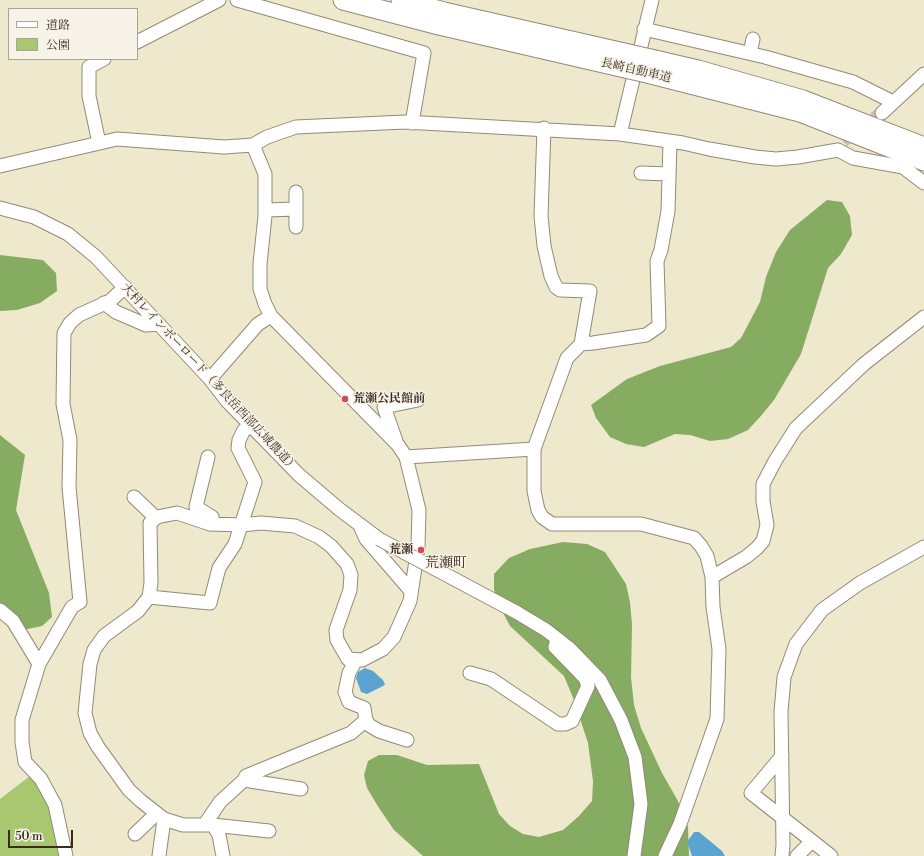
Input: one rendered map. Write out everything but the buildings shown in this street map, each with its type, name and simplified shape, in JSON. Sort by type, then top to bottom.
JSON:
[{"type":"highway","name":"長崎自動車道","points":[[343,0],[442,18],[653,67],[800,112],[924,161]]},
{"type":"highway","name":"長崎自動車道","points":[[402,0],[442,18]]},
{"type":"highway","name":"長崎自動車道","points":[[653,67],[698,70],[803,100],[924,147]]},
{"type":"street","points":[[138,41],[219,0]]},
{"type":"street","points":[[237,0],[424,53],[412,123]]},
{"type":"street","points":[[620,134],[652,0]]},
{"type":"street","points":[[644,29],[750,53],[853,82],[893,102]]},
{"type":"street","points":[[750,53],[753,39]]},
{"type":"street","points":[[99,143],[89,96],[89,67],[102,60]]},
{"type":"street","points":[[882,113],[924,74]]},
{"type":"street","points":[[273,135],[272,129],[288,123],[293,119]]},
{"type":"street","points":[[0,166],[117,139],[224,147],[253,145],[273,135],[296,127],[412,123],[544,128],[620,134],[755,157],[776,159],[798,157],[840,145],[853,158],[903,167],[924,183]]},
{"type":"street","points":[[544,128],[541,216],[544,246],[551,276],[556,287],[560,290],[590,291],[581,344],[567,358],[534,449],[534,491],[538,510],[542,517],[552,524],[640,524],[694,538],[708,556],[712,577],[713,607],[719,649],[717,718],[680,824],[665,856]]},
{"type":"street","points":[[581,344],[646,335],[660,326],[657,261],[661,250],[668,211],[670,142]]},
{"type":"street","points":[[253,145],[265,174],[266,210],[260,264],[260,289],[265,304],[271,316],[398,445]]},
{"type":"street","points":[[641,173],[669,174]]},
{"type":"street","points":[[296,192],[296,227]]},
{"type":"street","name":"大村レインボーロード（多良岳西部広域農道）","points":[[0,208],[34,217],[68,234],[96,257],[210,379],[251,426],[299,474],[361,526],[379,539],[516,612],[570,648],[600,680],[621,720],[635,757],[640,804],[634,856]]},
{"type":"street","points":[[266,210],[296,209]]},
{"type":"street","points":[[66,856],[54,805],[41,779],[25,762],[22,742],[22,720],[39,664],[72,607],[80,602],[70,487],[70,440],[63,404],[64,333],[70,323],[79,315],[110,301],[125,287]]},
{"type":"street","points":[[104,303],[116,312],[146,325],[159,324]]},
{"type":"street","points":[[210,379],[258,324],[271,316]]},
{"type":"street","points":[[712,577],[746,557],[763,541],[767,525],[763,501],[763,484],[775,461],[796,428],[864,364],[924,317]]},
{"type":"street","points":[[269,831],[209,824],[183,825],[160,816],[130,790],[98,747],[90,733],[85,713],[90,664],[94,650],[104,636],[138,611],[149,597],[151,583],[150,523],[156,518],[166,514],[177,513],[210,524],[242,525],[261,523],[295,526],[320,537],[331,546],[347,564],[351,575],[350,590],[336,630],[337,640],[343,652],[348,659],[362,660],[370,657],[382,649],[394,638],[410,601],[418,547],[419,510],[406,458],[398,445],[384,407],[418,400]]},
{"type":"street","points":[[149,597],[210,603],[219,568],[236,544],[255,482],[238,448],[239,440],[244,430],[251,426]]},
{"type":"street","points":[[406,458],[534,449]]},
{"type":"street","points":[[208,457],[196,507],[212,517],[210,524]]},
{"type":"street","points":[[134,497],[156,518]]},
{"type":"street","points":[[361,526],[366,539],[411,591]]},
{"type":"street","points":[[782,856],[783,817],[781,712],[784,676],[796,644],[822,610],[860,583],[924,547]]},
{"type":"street","points":[[0,610],[13,621],[39,664]]},
{"type":"street","points":[[470,673],[491,679],[558,724],[564,724],[572,721],[588,686],[585,678],[555,647],[557,638]]},
{"type":"street","points":[[356,660],[349,673],[345,692],[350,702],[364,708],[366,720],[369,725],[379,731],[407,740]]},
{"type":"street","points":[[209,824],[220,802],[244,780],[246,776],[351,733],[366,720]]},
{"type":"street","points":[[782,756],[752,793],[831,856]]},
{"type":"street","points":[[244,780],[301,789]]},
{"type":"street","points":[[135,834],[160,816]]},
{"type":"street","points":[[159,856],[160,816]]},
{"type":"street","points":[[209,824],[219,836],[222,856]]},
{"type":"street","points":[[797,856],[812,841]]},
{"type":"green space","points":[[827,200],[842,202],[850,216],[852,235],[841,254],[828,268],[801,354],[774,400],[760,417],[748,430],[728,439],[710,441],[690,435],[675,434],[644,447],[626,444],[610,437],[596,418],[591,405],[627,379],[660,366],[731,347],[741,338],[760,302],[766,277],[776,252],[790,230]]},
{"type":"green space","points":[[0,255],[43,260],[56,273],[57,291],[40,303],[17,310],[0,311]]},
{"type":"green space","points":[[0,435],[25,455],[16,510],[49,593],[52,617],[42,626],[18,631],[0,619]]},
{"type":"green space","points":[[563,542],[587,544],[605,552],[626,584],[630,602],[632,624],[631,677],[634,705],[641,728],[662,773],[678,801],[688,827],[689,856],[423,856],[394,830],[367,788],[364,775],[368,761],[379,755],[397,755],[427,765],[479,764],[499,814],[510,826],[523,834],[539,837],[563,830],[579,816],[592,801],[593,781],[588,743],[574,700],[564,676],[510,626],[501,609],[494,590],[494,574],[509,558],[530,549]]},
{"type":"green space","points":[[30,776],[42,786],[52,806],[62,856],[0,856],[0,799]]},
{"type":"water","points":[[365,668],[373,671],[383,680],[385,685],[367,694],[361,692],[356,678],[358,672]]},
{"type":"water","points":[[694,832],[699,832],[722,851],[725,856],[692,856],[687,842]]},
{"type":"tunnel","points":[[843,141],[882,113]]},
{"type":"place","name":"荒瀬公民館前","points":[[345,399]]},
{"type":"place","name":"荒瀬","points":[[421,550]]},
{"type":"district","name":"荒瀬町","points":[[446,564]]}]
